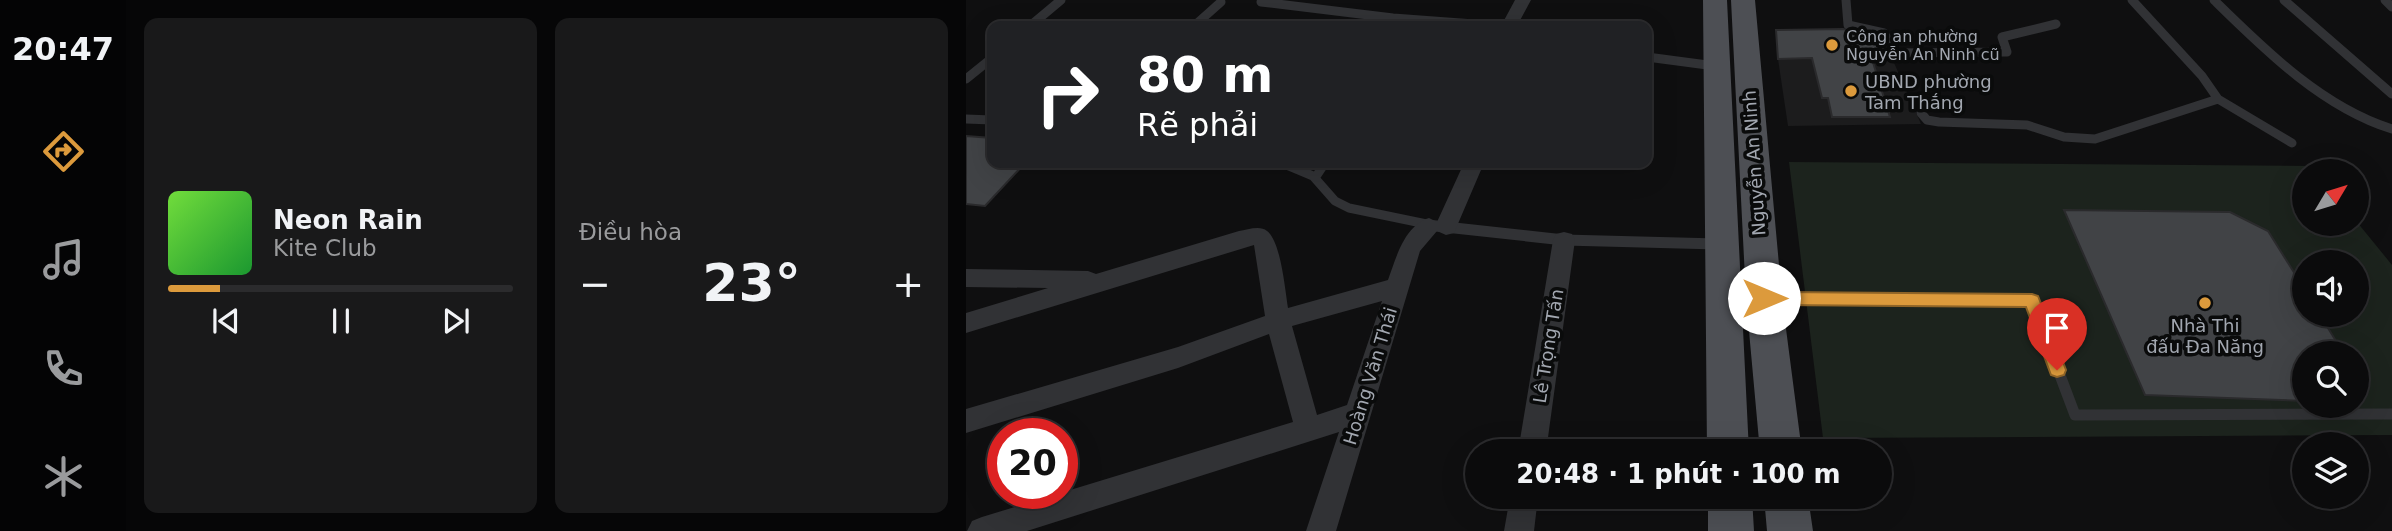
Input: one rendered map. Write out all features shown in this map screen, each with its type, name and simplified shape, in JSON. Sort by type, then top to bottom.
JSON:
[{"type":"main road","name":"Nguyễn An Ninh","points":[[1715,0],[1727,439]]},
{"type":"main road","name":"Nguyễn An Ninh","points":[[1743,0],[1764,298],[1780,439]]},
{"type":"main road","points":[[1722,298],[1764,298]]},
{"type":"main road","points":[[1730,509],[1731,531]]},
{"type":"main road","points":[[1787,509],[1790,531]]},
{"type":"street","points":[[1512,21],[1523,0]]},
{"type":"street","name":"Hoàng Văn Thái","points":[[1321,531],[1410,248],[1438,227],[1471,168]]},
{"type":"street","points":[[966,323],[1239,239],[1259,236],[1265,244],[1278,321],[1308,429]]},
{"type":"street","name":"Lê Trọng Tấn","points":[[1534,439],[1564,240]]},
{"type":"street","points":[[966,278],[1108,281]]},
{"type":"street","points":[[966,421],[1178,357],[1278,321],[1398,287]]},
{"type":"street","points":[[982,531],[1358,414]]},
{"type":"street","points":[[1519,531],[1522,509]]},
{"type":"lane","points":[[1036,21],[1061,0]]},
{"type":"lane","points":[[1846,0],[1848,25],[1884,33],[1895,53],[2007,52],[2001,37],[2056,24]]},
{"type":"lane","points":[[2132,0],[2202,76],[2218,99],[2292,143]]},
{"type":"lane","points":[[2214,0],[2277,60],[2319,94],[2350,112],[2392,130]]},
{"type":"lane","points":[[2284,0],[2392,94]]},
{"type":"lane","points":[[2385,0],[2392,6]]},
{"type":"lane","points":[[1200,21],[1221,2]]},
{"type":"lane","points":[[1261,2],[1434,21]]},
{"type":"lane","points":[[1652,58],[1715,66]]},
{"type":"lane","points":[[966,79],[987,62]]},
{"type":"lane","points":[[1921,113],[1927,120],[1939,122],[2027,125],[2064,137],[2095,139],[2218,99]]},
{"type":"lane","points":[[966,119],[987,120]]},
{"type":"lane","points":[[1299,168],[1315,178],[1336,202],[1371,214],[1411,219],[1438,227],[1564,240],[1721,244]]},
{"type":"lane","points":[[1315,178],[1322,168]]},
{"type":"lane","points":[[1764,298],[2032,301],[2075,415],[2392,414]]},
{"type":"shaded area","points":[[1891,56],[1921,124],[1788,126],[1778,59]]},
{"type":"shaded area","points":[[1789,162],[2292,166],[2292,236],[2368,236],[2392,265],[2392,435],[2369,435],[2369,432],[2292,432],[2292,436],[1823,438]]},
{"type":"building","points":[[1843,29],[1879,39],[1889,56],[1871,56],[1890,117],[1832,117],[1828,98],[1822,98],[1812,58],[1778,59],[1776,30]]},
{"type":"building","points":[[966,136],[987,138],[987,168],[1020,168],[985,206],[966,204]]},
{"type":"building","name":"Nhà Thi đấu Đa Năng","points":[[2064,210],[2230,212],[2268,231],[2292,269],[2292,327],[2327,327],[2336,341],[2292,341],[2292,401],[2145,395]]},
{"type":"place","name":"Công an phường Nguyễn An Ninh cũ","points":[[1832,45]]},
{"type":"place","name":"UBND phường Tam Thắng","points":[[1851,91]]},
{"type":"place","name":"Nhà Thi đấu Đa Năng","points":[[2205,303]]},
{"type":"route","points":[[1764,298],[2032,301],[2057,370]]}]
